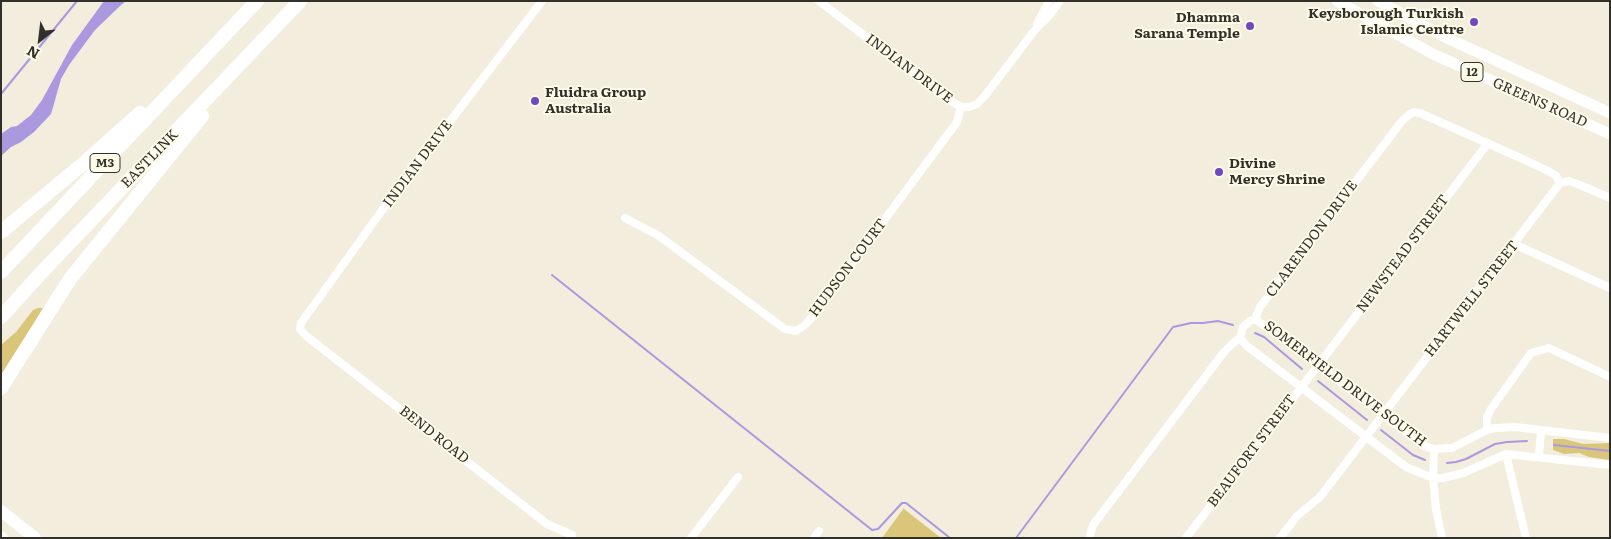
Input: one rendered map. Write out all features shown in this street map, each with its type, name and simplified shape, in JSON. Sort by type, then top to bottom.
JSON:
[{"type":"highway","name":"M3","points":[[1,272],[257,1]]},
{"type":"highway","name":"EASTLINK","points":[[1,316],[300,1]]},
{"type":"highway","points":[[1,232],[84,163],[208,53]]},
{"type":"highway","points":[[1,388],[70,279],[189,133],[240,66]]},
{"type":"highway","points":[[1,511],[36,538]]},
{"type":"main road","name":"GREENS ROAD","points":[[1337,1],[1408,41],[1506,88],[1610,134]]},
{"type":"main road","name":"GREENS ROAD","points":[[1378,1],[1447,38],[1610,113]]},
{"type":"main road","points":[[1506,88],[1514,81],[1514,69]]},
{"type":"street","name":"INDIAN DRIVE","points":[[300,329],[301,323],[383,209],[542,1]]},
{"type":"street","name":"INDIAN DRIVE","points":[[819,1],[946,98],[961,107],[977,104],[1060,1]]},
{"type":"street","name":"INDIAN DRIVE","points":[[1034,31],[1049,1]]},
{"type":"street","name":"HUDSON COURT","points":[[625,218],[659,236],[785,329],[796,331],[813,316],[957,122],[961,107]]},
{"type":"street","name":"CLARENDON DRIVE","points":[[1088,536],[1093,524],[1110,501],[1224,352],[1240,338],[1243,327],[1255,319],[1260,307],[1406,117],[1414,112],[1420,113],[1550,172],[1556,176],[1560,183]]},
{"type":"street","name":"NEWSTEAD STREET","points":[[1318,364],[1488,143]]},
{"type":"street","points":[[1560,183],[1580,184],[1610,198]]},
{"type":"street","name":"HARTWELL STREET","points":[[1280,538],[1297,516],[1320,496],[1560,183]]},
{"type":"street","points":[[1514,244],[1610,288]]},
{"type":"street","name":"SOMERFIELD DRIVE SOUTH","points":[[1255,319],[1318,364],[1424,446],[1434,449],[1452,448],[1487,430],[1515,427],[1610,438]]},
{"type":"street","name":"BEND ROAD","points":[[300,329],[547,524],[572,535]]},
{"type":"street","points":[[1240,338],[1247,346],[1406,467],[1433,478],[1443,478],[1463,473],[1506,454],[1610,465]]},
{"type":"street","points":[[1487,430],[1487,417],[1491,409],[1531,353],[1549,348],[1610,377]]},
{"type":"street","name":"BEAUFORT STREET","points":[[1186,538],[1318,364]]},
{"type":"street","points":[[1539,457],[1541,430]]},
{"type":"street","points":[[1434,449],[1433,478],[1436,509],[1442,538]]},
{"type":"street","points":[[1506,454],[1526,538]]},
{"type":"street","points":[[691,538],[738,477]]},
{"type":"street","points":[[1088,536],[1100,538]]},
{"type":"shaded area","points":[[104,1],[126,1],[95,30],[69,65],[61,79],[51,114],[34,132],[1,156],[1,134],[11,127],[17,126],[31,115],[42,100],[72,45]]},
{"type":"shaded area","points":[[43,308],[1,380],[1,345],[16,332],[33,310]]},
{"type":"shaded area","points":[[1553,439],[1564,439],[1583,444],[1610,443],[1610,460],[1589,457],[1579,453],[1564,454],[1553,450]]},
{"type":"shaded area","points":[[904,509],[941,538],[882,538]]},
{"type":"waterway","points":[[1,94],[77,1]]},
{"type":"waterway","points":[[552,275],[872,530],[878,529],[902,503],[906,503],[950,538]]},
{"type":"waterway","points":[[1016,538],[1173,327],[1191,323],[1218,321],[1233,325]]},
{"type":"waterway","points":[[1255,333],[1264,337],[1302,369]]},
{"type":"waterway","points":[[1318,381],[1367,420]]},
{"type":"waterway","points":[[1381,430],[1413,455],[1425,460]]},
{"type":"waterway","points":[[1447,463],[1466,459],[1495,444],[1527,441]]},
{"type":"waterway","points":[[1554,445],[1610,451]]},
{"type":"place","name":"Keysborough Turkish Islamic Centre","points":[[1474,22]]},
{"type":"place","name":"Dhamma Sarana Temple","points":[[1250,26]]},
{"type":"place","name":"Fluidra Group Australia","points":[[535,101]]},
{"type":"place","name":"Divine Mercy Shrine","points":[[1219,172]]}]
